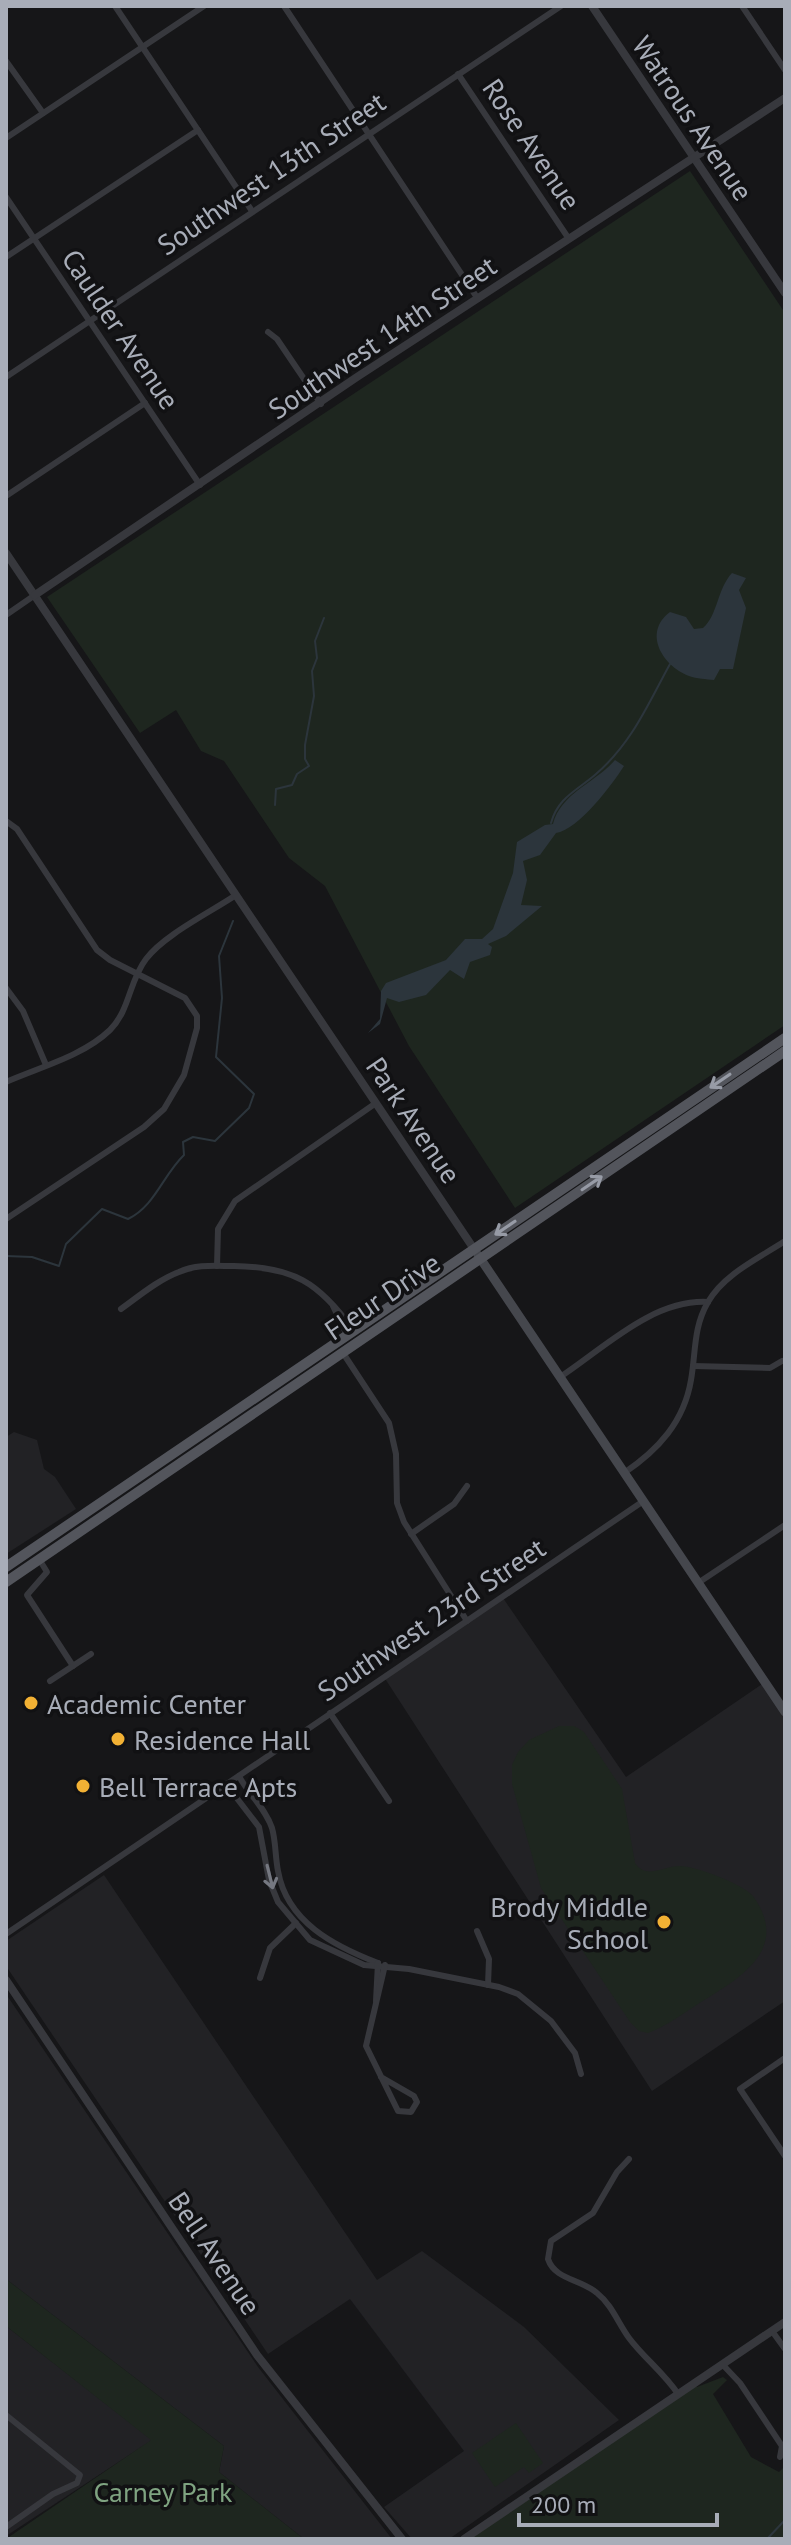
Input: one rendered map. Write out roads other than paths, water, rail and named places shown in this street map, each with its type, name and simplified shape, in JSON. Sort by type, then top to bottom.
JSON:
[{"type":"main road","name":"Fleur Drive","points":[[478,1254],[785,1038]]},
{"type":"main road","name":"Fleur Drive","points":[[6,1582],[35,1554],[339,1347],[785,1051]]},
{"type":"main road","name":"Park Avenue","points":[[478,1254],[785,1712]]},
{"type":"main road","name":"Fleur Drive","points":[[6,1567],[35,1554]]},
{"type":"street","points":[[115,6],[252,211]]},
{"type":"street","points":[[6,138],[204,6]]},
{"type":"street","points":[[284,6],[478,299]]},
{"type":"street","name":"Southwest 13th Street","points":[[6,377],[561,6]]},
{"type":"street","name":"Watrous Avenue","points":[[592,6],[785,293]]},
{"type":"street","points":[[742,6],[785,70]]},
{"type":"street","points":[[6,61],[43,113]]},
{"type":"street","name":"Rose Avenue","points":[[458,74],[569,239]]},
{"type":"street","name":"Southwest 14th Street","points":[[6,615],[785,98]]},
{"type":"street","points":[[6,257],[198,130]]},
{"type":"street","name":"Caulder Avenue","points":[[6,197],[200,485]]},
{"type":"street","points":[[268,332],[277,339],[321,404]]},
{"type":"street","points":[[6,496],[145,403]]},
{"type":"street","name":"Park Avenue","points":[[6,553],[478,1254]]},
{"type":"street","points":[[6,821],[17,829],[97,950],[185,998],[197,1016],[197,1028],[179,1087],[164,1109],[144,1127],[6,1219]]},
{"type":"street","points":[[6,1082],[89,1046],[111,1029],[126,1007],[137,973],[154,950],[236,895]]},
{"type":"street","points":[[6,988],[23,1011],[46,1065]]},
{"type":"street","points":[[217,1266],[218,1229],[235,1201],[376,1103]]},
{"type":"street","points":[[624,1473],[653,1451],[671,1430],[688,1394],[696,1332],[708,1302],[726,1281],[785,1241]]},
{"type":"street","points":[[121,1309],[178,1272],[217,1266],[285,1271],[312,1284],[333,1306],[353,1338]]},
{"type":"street","points":[[560,1377],[662,1309],[687,1302],[708,1302]]},
{"type":"street","points":[[339,1347],[389,1423],[396,1454],[397,1503],[411,1534],[467,1621]]},
{"type":"street","points":[[693,1366],[770,1368],[782,1361]]},
{"type":"street","points":[[411,1534],[454,1504],[467,1486]]},
{"type":"street","name":"Southwest 23rd Street","points":[[6,1934],[642,1502]]},
{"type":"street","points":[[698,1583],[785,1525]]},
{"type":"street","points":[[35,1554],[47,1572],[45,1578],[27,1595],[73,1666]]},
{"type":"street","points":[[50,1681],[91,1654]]},
{"type":"street","points":[[330,1713],[389,1801]]},
{"type":"street","points":[[239,1776],[267,1815],[280,1881],[301,1918],[337,1945],[380,1964],[488,1985],[518,1994],[544,2013],[575,2053],[581,2074]]},
{"type":"street","points":[[226,1784],[259,1827],[273,1892],[294,1925],[319,1946],[364,1965],[380,1964]]},
{"type":"street","points":[[265,1851],[275,1849]]},
{"type":"street","points":[[260,1978],[270,1948],[301,1918]]},
{"type":"street","points":[[477,1931],[489,1959],[488,1985]]},
{"type":"street","points":[[380,1964],[381,1995],[376,2001],[366,2046],[381,2077],[398,2111],[411,2112],[417,2102],[414,2096],[381,2077]]},
{"type":"street","name":"Bell Avenue","points":[[6,1980],[257,2355],[402,2539]]},
{"type":"street","points":[[785,2058],[740,2089],[785,2156]]},
{"type":"street","points":[[629,2159],[617,2172],[593,2213],[551,2241],[548,2259],[558,2274],[591,2288],[608,2303],[632,2342],[658,2366],[678,2394]]},
{"type":"street","points":[[464,2539],[785,2322]]},
{"type":"street","points":[[772,2331],[785,2349]]},
{"type":"street","points":[[723,2365],[740,2383],[782,2446],[780,2457]]},
{"type":"street","points":[[6,2415],[80,2475],[77,2483],[53,2494],[6,2527]]},
{"type":"waterway","points":[[275,805],[276,789],[292,785],[297,774],[309,766],[305,759],[305,745],[314,696],[312,671],[317,658],[315,641],[324,618]]},
{"type":"waterway","points":[[551,823],[564,800],[620,749],[670,664]]},
{"type":"waterway","points":[[6,1256],[32,1257],[59,1266],[66,1244],[102,1209],[128,1219],[137,1213],[184,1155],[183,1142],[193,1137],[215,1141],[249,1108],[254,1094],[216,1057],[222,998],[219,956],[233,921]]},
{"type":"waterway","points":[[767,2539],[785,2520]]},
{"type":"place","name":"Academic Center","points":[[31,1703]]},
{"type":"place","name":"Residence Hall","points":[[118,1739]]},
{"type":"place","name":"Bell Terrace Apts","points":[[83,1786]]},
{"type":"place","name":"Brody Middle School","points":[[664,1922]]},
{"type":"park label","name":"Carney Park","points":[[163,2491]]}]
